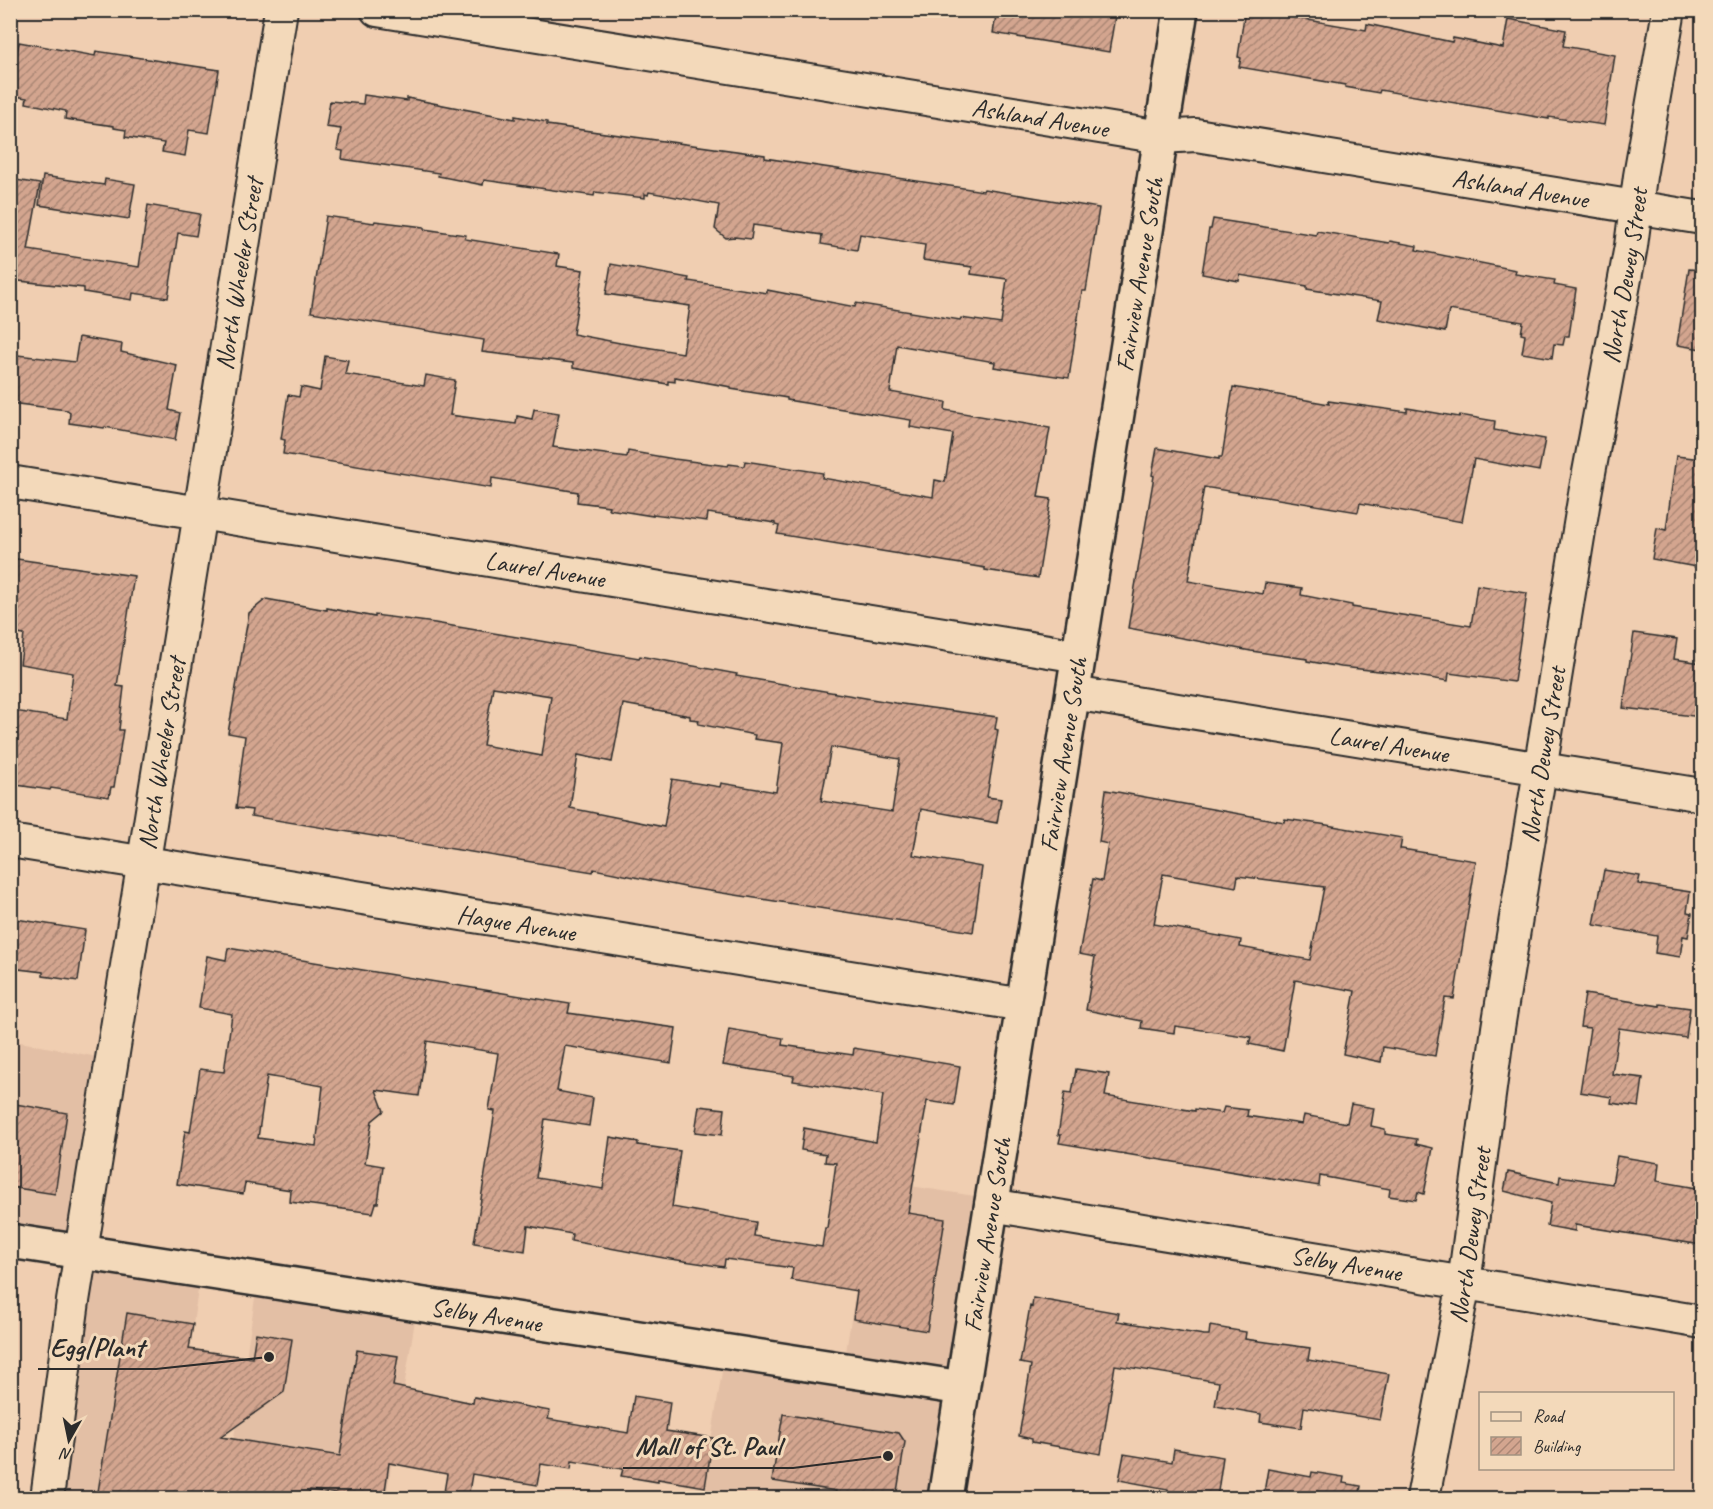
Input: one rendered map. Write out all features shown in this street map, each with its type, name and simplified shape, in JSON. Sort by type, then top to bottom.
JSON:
[{"type":"street","name":"North Wheeler Street","points":[[47,1498],[81,1252],[281,10]]},
{"type":"street","name":"Ashland Avenue","points":[[377,10],[1161,137],[1196,135],[1702,218]]},
{"type":"street","name":"Fairview Avenue South","points":[[945,1498],[1181,10]]},
{"type":"street","name":"North Dewey Street","points":[[1423,1498],[1464,1283],[1498,1028],[1583,505],[1631,246],[1669,10]]},
{"type":"street","name":"Laurel Avenue","points":[[10,482],[1079,656]]},
{"type":"street","name":"Laurel Avenue","points":[[1073,693],[1702,795]]},
{"type":"street","name":"Hague Avenue","points":[[10,841],[1023,1005]]},
{"type":"street","name":"Selby Avenue","points":[[991,1205],[1702,1322]]},
{"type":"street","name":"Selby Avenue","points":[[10,1241],[962,1388]]},
{"type":"shaded area","points":[[10,1040],[118,1061],[87,1251],[201,1270],[167,1498],[49,1498],[87,1252],[11,1239]]},
{"type":"shaded area","points":[[872,1180],[994,1199],[947,1498],[702,1498],[727,1340],[845,1359]]},
{"type":"shaded area","points":[[258,1278],[418,1302],[386,1498],[228,1477]]},
{"type":"building","points":[[997,10],[1116,10],[1109,52],[993,33]]},
{"type":"building","points":[[1245,10],[1284,10],[1283,16],[1366,30],[1367,24],[1452,42],[1453,38],[1503,48],[1508,19],[1566,30],[1563,46],[1615,55],[1604,125],[1549,117],[1549,119],[1380,90],[1379,93],[1239,67],[1241,58],[1238,57]]},
{"type":"building","points":[[19,42],[95,56],[96,51],[219,70],[209,133],[189,130],[185,156],[162,152],[164,143],[125,137],[126,130],[114,128],[114,126],[65,119],[66,111],[26,103],[27,98],[10,95],[10,74],[14,52],[17,53]]},
{"type":"building","points":[[364,95],[407,101],[407,98],[515,119],[515,116],[547,122],[547,125],[765,155],[765,158],[1099,208],[1086,291],[1082,291],[1069,378],[994,367],[995,362],[897,345],[890,392],[946,402],[945,410],[1050,428],[1038,497],[1051,499],[1038,578],[777,534],[779,526],[775,523],[708,513],[707,521],[653,514],[653,516],[608,509],[609,506],[577,502],[578,492],[492,478],[491,488],[283,454],[285,440],[281,439],[288,395],[299,397],[301,387],[320,391],[325,356],[348,360],[345,374],[424,386],[426,375],[455,380],[450,415],[516,424],[517,416],[532,419],[534,409],[559,413],[553,447],[627,457],[628,451],[728,466],[729,464],[744,466],[745,461],[823,473],[822,478],[933,497],[935,480],[945,482],[953,434],[910,427],[911,420],[787,400],[787,398],[675,377],[675,382],[668,381],[668,384],[573,368],[573,363],[482,352],[484,340],[311,312],[326,216],[424,227],[424,229],[466,235],[465,239],[559,254],[557,266],[583,270],[573,334],[620,343],[683,353],[690,306],[606,294],[611,264],[689,278],[688,281],[767,293],[767,290],[855,307],[856,303],[960,320],[961,318],[1001,324],[1007,279],[971,274],[972,267],[923,260],[925,245],[860,234],[857,250],[821,244],[822,235],[753,225],[751,239],[726,238],[715,229],[719,205],[649,192],[648,195],[645,194],[645,198],[595,192],[594,196],[484,180],[483,185],[438,176],[439,173],[342,159],[343,151],[337,150],[341,129],[326,127],[330,101],[363,104]]},
{"type":"building","points":[[43,176],[104,185],[105,179],[135,184],[129,219],[39,205]]},
{"type":"building","points":[[10,179],[40,184],[28,250],[139,267],[148,205],[200,214],[196,236],[178,233],[168,298],[133,293],[132,300],[84,292],[84,288],[10,280]]},
{"type":"building","points":[[1213,219],[1316,235],[1317,231],[1389,243],[1390,241],[1417,246],[1416,250],[1516,270],[1515,274],[1555,280],[1554,285],[1576,289],[1569,336],[1565,336],[1563,345],[1554,344],[1552,358],[1522,353],[1525,335],[1521,334],[1523,322],[1449,310],[1445,332],[1378,319],[1382,301],[1240,275],[1239,281],[1202,274],[1209,229],[1211,229]]},
{"type":"building","points":[[1689,269],[1702,270],[1702,349],[1677,345]]},
{"type":"building","points":[[79,337],[122,344],[121,352],[177,365],[169,410],[180,413],[175,440],[69,423],[70,412],[67,410],[10,403],[10,354],[75,362]]},
{"type":"building","points":[[1233,387],[1329,404],[1328,401],[1407,412],[1407,408],[1459,417],[1460,415],[1495,421],[1494,430],[1545,439],[1539,471],[1474,459],[1462,522],[1360,503],[1358,512],[1204,487],[1188,581],[1263,594],[1265,583],[1302,588],[1301,595],[1352,605],[1352,607],[1471,626],[1477,585],[1527,593],[1514,682],[1449,673],[1448,681],[1341,667],[1128,628],[1157,448],[1219,459],[1222,457]]},
{"type":"building","points":[[1676,456],[1702,459],[1702,568],[1652,559],[1657,528],[1666,530]]},
{"type":"building","points":[[10,558],[134,576],[117,686],[124,687],[119,730],[123,730],[114,787],[111,787],[109,797],[10,784],[10,737],[14,711],[67,719],[73,673],[20,664],[24,635],[10,633]]},
{"type":"building","points":[[266,599],[375,617],[375,615],[435,623],[639,658],[640,656],[737,674],[736,676],[895,703],[997,717],[995,729],[998,730],[987,797],[1001,799],[997,823],[921,809],[913,855],[982,867],[973,932],[690,888],[594,869],[593,872],[251,816],[252,810],[236,808],[245,736],[228,733],[249,613]],"holes":[[[493,687],[551,696],[542,756],[483,745]],[[623,704],[690,716],[690,719],[699,720],[698,724],[755,735],[754,739],[783,743],[776,792],[721,783],[720,787],[672,779],[664,827],[570,808],[578,755],[612,762]],[[831,747],[900,759],[892,812],[821,801]]]},
{"type":"building","points":[[1634,633],[1677,639],[1674,659],[1702,663],[1702,717],[1623,708]]},
{"type":"building","points":[[1106,790],[1284,822],[1285,819],[1402,838],[1400,849],[1476,861],[1454,999],[1445,998],[1435,1056],[1383,1047],[1381,1062],[1343,1054],[1355,991],[1295,980],[1283,1051],[1249,1044],[1251,1037],[1175,1026],[1174,1033],[1141,1028],[1142,1021],[1086,1010],[1095,957],[1079,954],[1093,879],[1102,881],[1108,844],[1099,842]],"holes":[[[1163,874],[1236,887],[1238,876],[1324,887],[1310,960],[1240,947],[1241,940],[1154,924]]]},
{"type":"building","points":[[1604,870],[1640,876],[1638,884],[1690,892],[1687,912],[1692,913],[1688,937],[1683,936],[1680,957],[1655,953],[1657,936],[1594,925]]},
{"type":"building","points":[[10,918],[85,930],[78,981],[43,976],[43,972],[10,968]]},
{"type":"building","points":[[228,948],[570,1004],[568,1013],[676,1028],[671,1063],[565,1046],[557,1091],[593,1098],[589,1126],[545,1119],[536,1178],[603,1189],[610,1137],[638,1142],[638,1145],[680,1151],[672,1207],[756,1222],[754,1236],[822,1247],[825,1228],[827,1228],[836,1163],[825,1162],[826,1154],[801,1150],[804,1128],[876,1142],[883,1095],[793,1081],[794,1076],[723,1065],[729,1029],[783,1038],[782,1045],[853,1055],[854,1048],[960,1066],[954,1105],[927,1101],[908,1213],[945,1219],[927,1331],[853,1319],[857,1291],[791,1280],[793,1268],[725,1259],[724,1267],[664,1258],[571,1241],[572,1234],[528,1226],[525,1251],[474,1243],[495,1111],[489,1110],[498,1053],[427,1041],[419,1096],[376,1090],[384,1111],[372,1121],[365,1163],[383,1166],[378,1203],[373,1213],[290,1202],[291,1190],[245,1183],[243,1194],[177,1184],[185,1131],[190,1132],[200,1069],[224,1072],[232,1014],[199,1008],[207,956],[226,960]],"holes":[[[267,1076],[323,1086],[316,1146],[258,1138]]]},
{"type":"building","points":[[1585,994],[1660,1006],[1660,1004],[1690,1008],[1686,1038],[1619,1028],[1612,1074],[1643,1078],[1639,1107],[1611,1103],[1612,1097],[1580,1092],[1590,1028],[1580,1027]]},
{"type":"building","points":[[1076,1069],[1109,1074],[1105,1096],[1195,1111],[1195,1109],[1222,1113],[1224,1107],[1248,1110],[1247,1116],[1302,1124],[1304,1115],[1347,1123],[1351,1104],[1374,1108],[1371,1126],[1385,1129],[1385,1134],[1417,1139],[1416,1144],[1433,1148],[1424,1194],[1418,1192],[1416,1200],[1389,1196],[1390,1189],[1320,1176],[1319,1186],[1059,1143],[1061,1135],[1058,1135],[1065,1092],[1072,1093]]},
{"type":"building","points":[[10,1103],[67,1113],[55,1194],[10,1187]]},
{"type":"building","points":[[699,1106],[725,1109],[722,1135],[695,1132]]},
{"type":"building","points":[[1617,1156],[1659,1163],[1657,1181],[1702,1189],[1702,1245],[1575,1225],[1575,1231],[1547,1226],[1551,1203],[1504,1191],[1508,1172],[1559,1183],[1560,1176],[1612,1184]]},
{"type":"building","points":[[1033,1298],[1119,1313],[1117,1321],[1204,1335],[1209,1335],[1210,1326],[1246,1332],[1245,1339],[1310,1348],[1308,1360],[1389,1374],[1380,1420],[1304,1407],[1301,1428],[1260,1422],[1261,1414],[1215,1406],[1219,1382],[1115,1365],[1101,1454],[1032,1442],[1032,1439],[1019,1436],[1031,1365],[1020,1363]]},
{"type":"building","points":[[127,1313],[193,1324],[189,1349],[252,1358],[256,1333],[292,1339],[284,1392],[221,1437],[340,1456],[357,1350],[398,1356],[393,1386],[473,1403],[474,1397],[550,1411],[548,1419],[628,1433],[634,1396],[670,1402],[666,1431],[713,1438],[705,1487],[658,1479],[658,1482],[621,1476],[623,1469],[572,1461],[571,1469],[541,1464],[537,1485],[472,1474],[468,1498],[443,1498],[447,1474],[389,1463],[384,1498],[310,1490],[308,1498],[97,1498]]},
{"type":"building","points":[[783,1414],[899,1433],[905,1442],[896,1498],[835,1498],[836,1491],[772,1481]]},
{"type":"building","points":[[1174,1449],[1223,1457],[1217,1498],[1168,1491],[1168,1489],[1119,1480],[1124,1454],[1172,1462]]},
{"type":"building","points":[[1268,1469],[1311,1477],[1312,1472],[1344,1477],[1343,1483],[1361,1486],[1359,1498],[1263,1498]]},
{"type":"place","name":"Egg|Plant","points":[[269,1357]]},
{"type":"place","name":"Mall of St. Paul","points":[[888,1456]]}]
